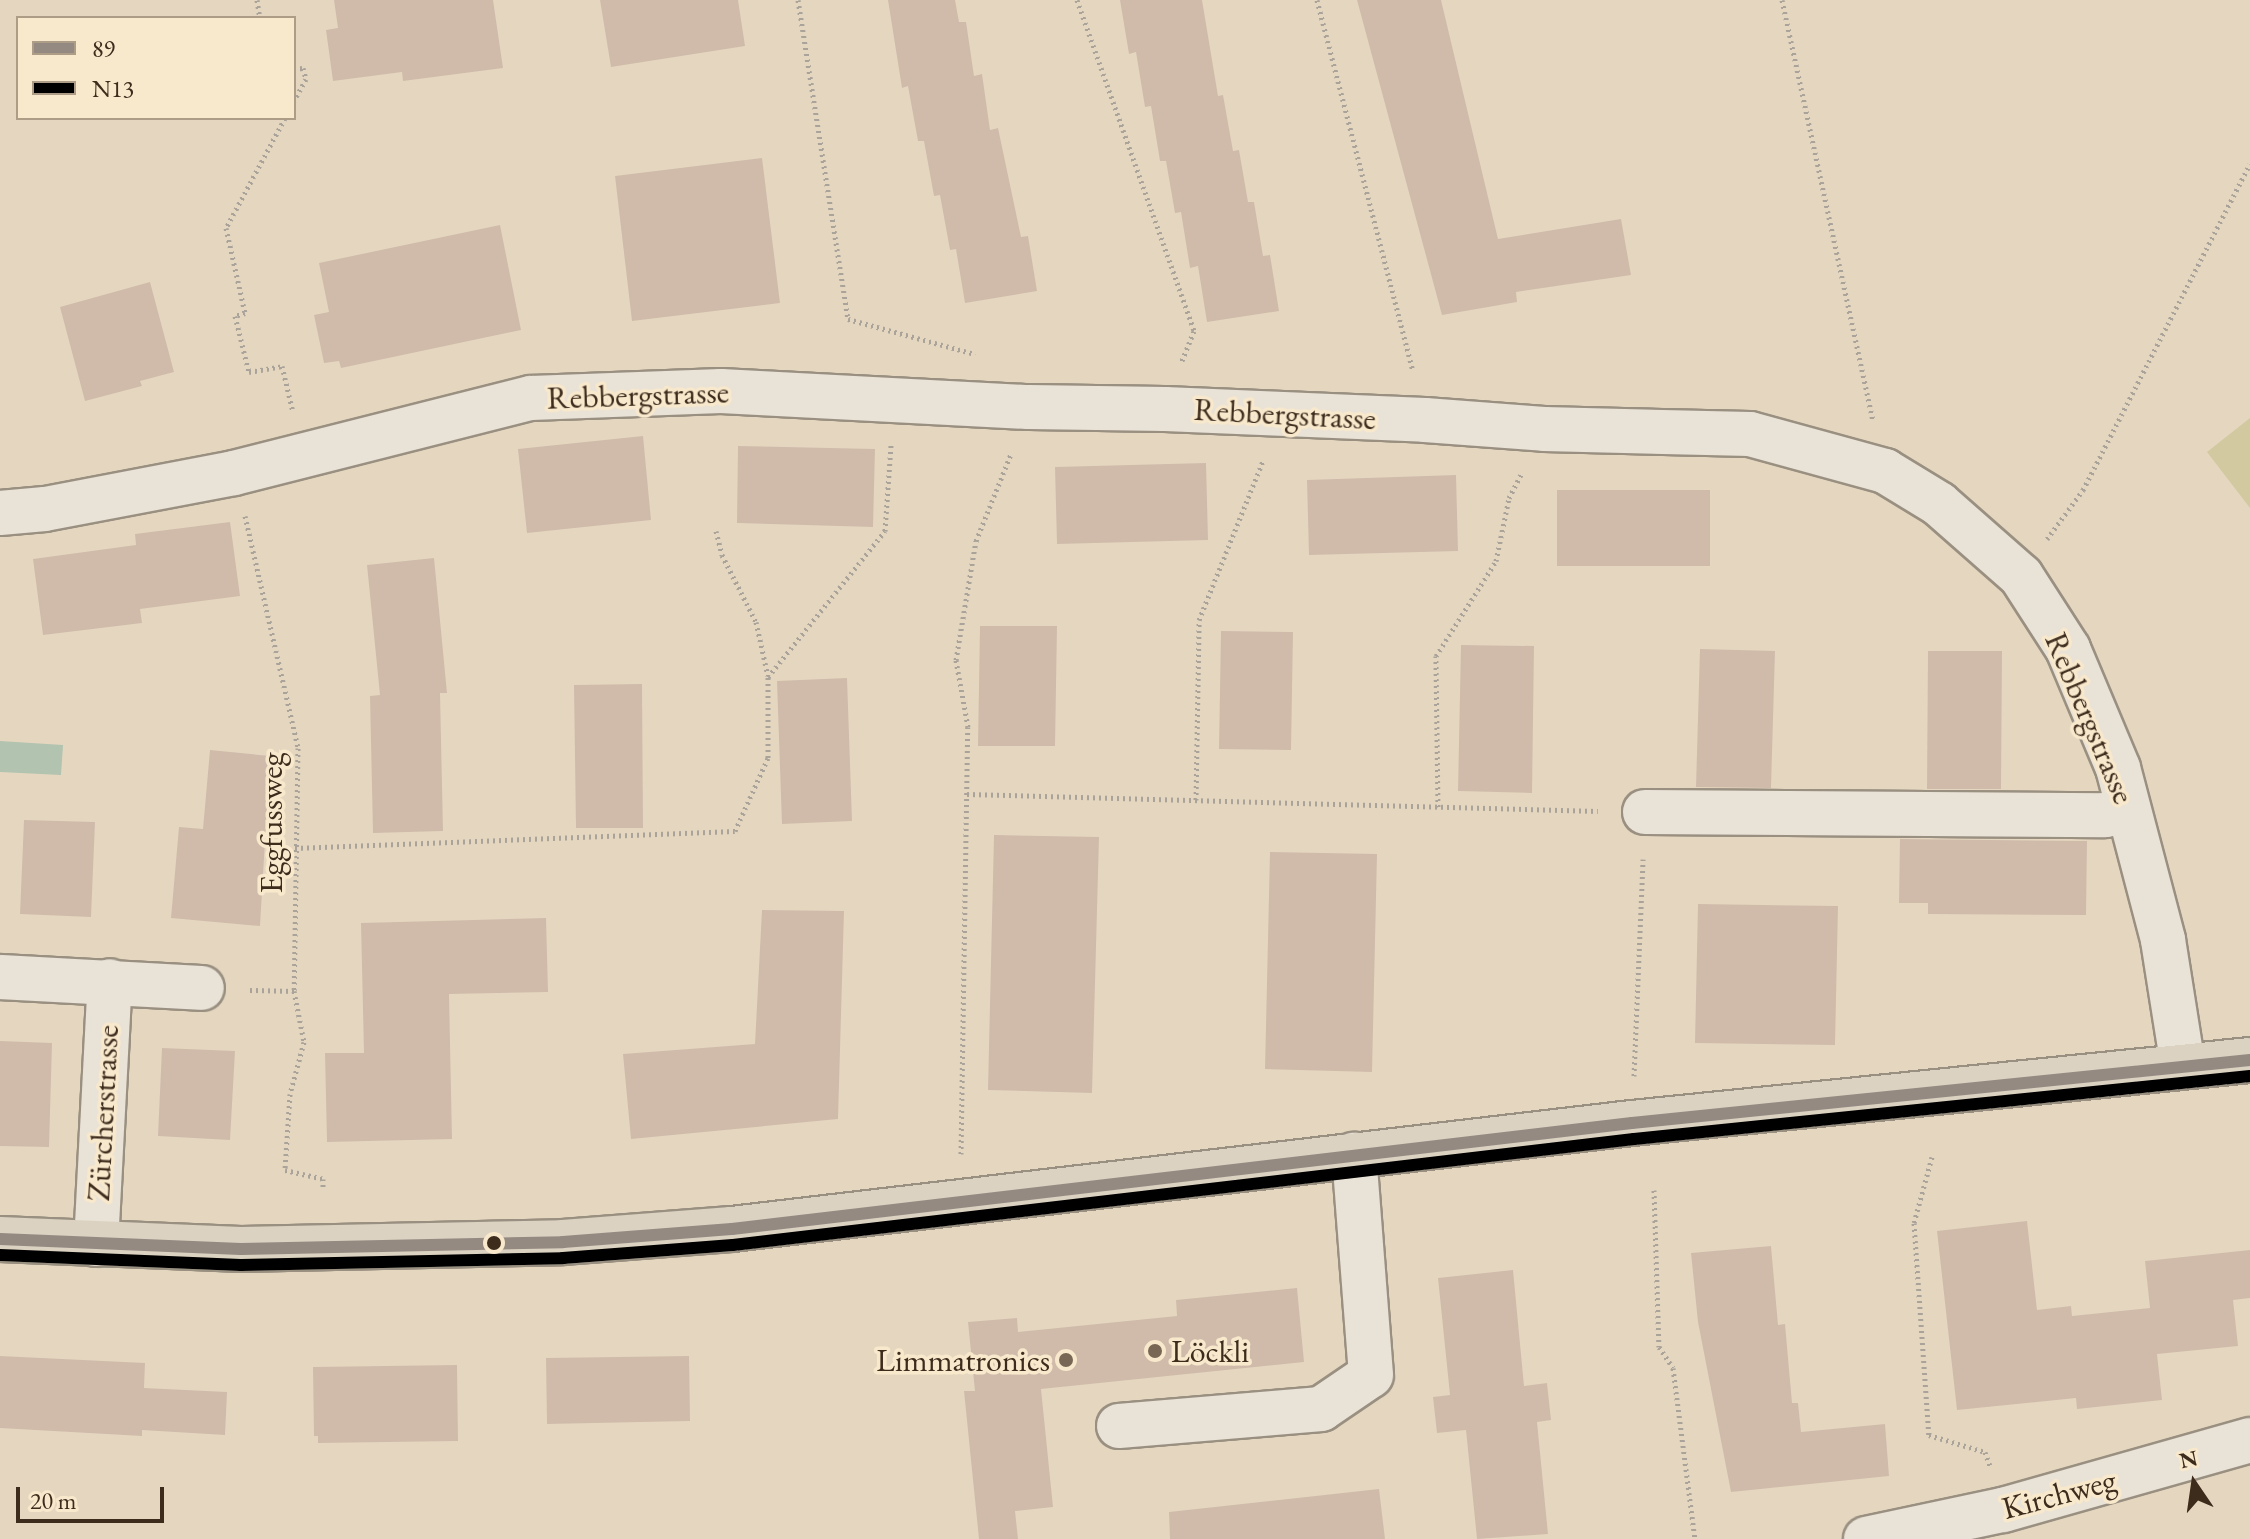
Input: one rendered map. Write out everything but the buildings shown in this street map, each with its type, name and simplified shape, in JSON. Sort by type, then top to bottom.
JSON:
[{"type":"main road","name":"Zürcherstrasse","points":[[0,1239],[346,1249],[563,1242],[732,1229],[1354,1155],[2240,1060]]},
{"type":"street","name":"Rebbergstrasse","points":[[0,513],[45,509],[234,473],[531,398],[721,391],[892,397],[1029,407],[1165,409],[1425,420],[1544,429],[1750,434],[1885,471],[1939,504],[2021,576],[2068,649],[2118,768],[2163,940],[2183,1066]]},
{"type":"street","points":[[1645,812],[2105,815],[2129,811]]},
{"type":"street","name":"Zürcherstrasse","points":[[0,977],[202,988]]},
{"type":"street","name":"Zürcherstrasse","points":[[96,1244],[110,981]]},
{"type":"street","points":[[1119,1426],[1321,1409],[1371,1375],[1354,1155]]},
{"type":"street","name":"Kirchweg","points":[[1866,1539],[2003,1510],[2250,1440]]},
{"type":"path","points":[[798,0],[848,319],[981,355]]},
{"type":"path","points":[[1077,0],[1194,331],[1165,409]]},
{"type":"path","points":[[1317,0],[1425,420]]},
{"type":"path","points":[[1782,0],[1885,471]]},
{"type":"path","points":[[296,69],[303,68],[306,79],[296,97]]},
{"type":"path","points":[[284,120],[226,228],[245,313],[235,316],[249,372],[282,366],[296,422]]},
{"type":"path","points":[[2021,576],[2083,490],[2250,164]]},
{"type":"path","points":[[768,677],[885,531],[889,502],[892,397]]},
{"type":"path","points":[[961,1161],[968,727],[956,660],[976,541],[1029,407]]},
{"type":"path","points":[[1196,800],[1199,620],[1282,416]]},
{"type":"path","points":[[1438,807],[1436,656],[1496,561],[1509,498],[1544,429]]},
{"type":"path","name":"Eggfussweg","points":[[234,473],[298,748],[294,991],[304,1042],[290,1094],[285,1170],[323,1179],[323,1187]]},
{"type":"path","points":[[295,848],[735,831],[768,758],[768,677],[756,622],[722,555],[716,531]]},
{"type":"path","points":[[967,794],[1645,812],[1634,1079]]},
{"type":"path","points":[[202,988],[294,991]]},
{"type":"path","points":[[1932,1157],[1914,1223],[1929,1435],[1985,1452],[2003,1510]]},
{"type":"path","points":[[1654,1190],[1659,1347],[1673,1368],[1695,1539]]},
{"type":"shaded area","points":[[2250,418],[2250,508],[2207,452]]},
{"type":"shaded area","points":[[0,741],[63,745],[61,775],[0,772]]},
{"type":"transit line","name":"89","points":[[0,1239],[241,1249],[563,1242],[732,1229],[1632,1123],[2250,1060]]},
{"type":"transit line","name":"N13","points":[[0,1255],[241,1265],[563,1258],[733,1245],[1634,1139],[2250,1076]]},
{"type":"place","name":"Löckli","points":[[1155,1351]]},
{"type":"place","name":"Limmatronics","points":[[1066,1360]]}]
